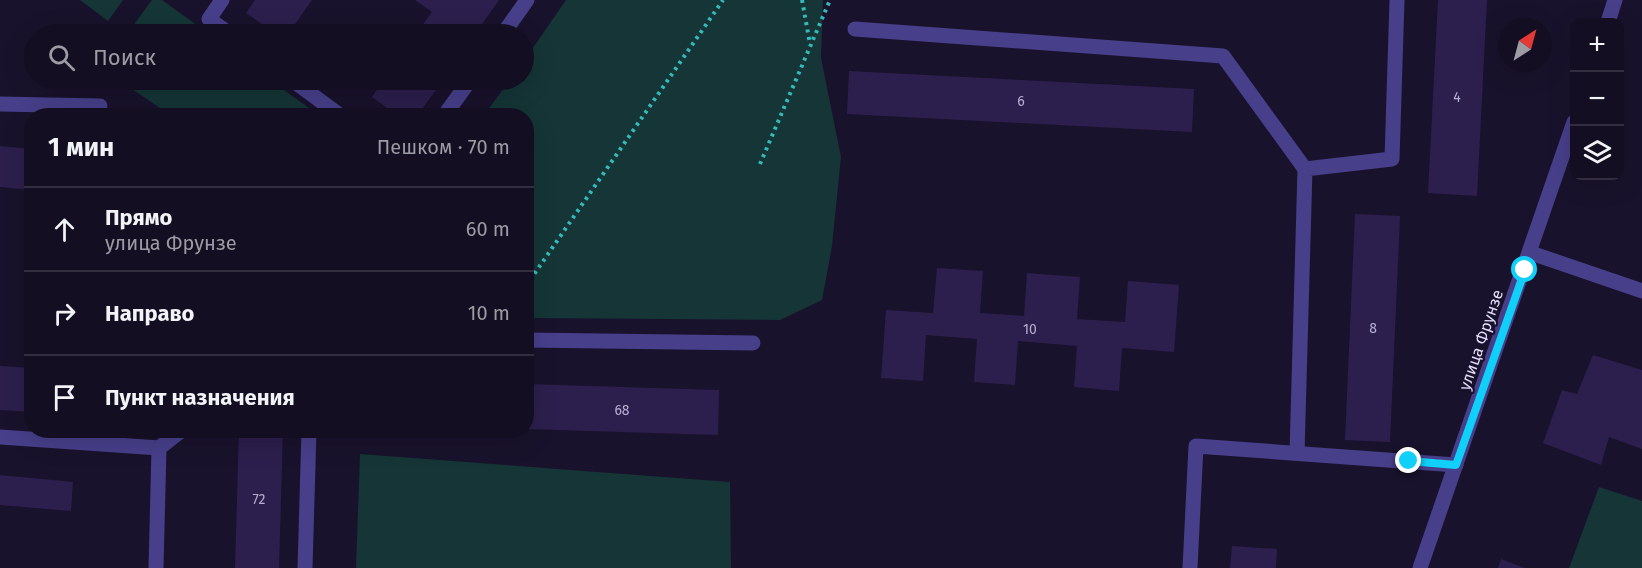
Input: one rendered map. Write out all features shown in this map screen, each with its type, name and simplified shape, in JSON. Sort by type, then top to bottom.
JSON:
[{"type":"street","points":[[215,24],[208,19],[222,0]]},
{"type":"street","points":[[509,24],[527,0]]},
{"type":"street","points":[[1305,169],[1392,159],[1397,0]]},
{"type":"street","points":[[1609,18],[1616,0]]},
{"type":"street","points":[[855,29],[1223,56],[1305,169],[1297,453]]},
{"type":"street","points":[[306,90],[330,108]]},
{"type":"street","points":[[450,108],[463,90]]},
{"type":"street","points":[[0,104],[100,106]]},
{"type":"street","name":"улица Фрунзе","points":[[1420,568],[1574,126]]},
{"type":"street","points":[[1531,253],[1642,291]]},
{"type":"street","points":[[534,340],[753,344]]},
{"type":"street","points":[[0,437],[159,448],[172,438]]},
{"type":"street","points":[[305,568],[309,438]]},
{"type":"street","points":[[1190,568],[1196,446],[1456,465]]},
{"type":"street","points":[[156,568],[159,448]]},
{"type":"path","points":[[534,274],[723,0]]},
{"type":"path","points":[[802,0],[810,46]]},
{"type":"path","points":[[760,164],[830,0]]},
{"type":"green space","points":[[80,0],[123,0],[108,21]]},
{"type":"green space","points":[[152,0],[162,0],[195,24],[134,24]]},
{"type":"green space","points":[[566,0],[823,0],[821,58],[841,157],[832,246],[822,300],[780,320],[534,318],[534,108],[489,108],[503,90],[534,90],[534,46]]},
{"type":"green space","points":[[134,90],[284,90],[309,108],[160,108]]},
{"type":"green space","points":[[360,454],[730,482],[731,568],[356,568]]},
{"type":"green space","points":[[1599,487],[1642,501],[1642,568],[1569,568]]},
{"type":"building","points":[[255,0],[312,0],[295,24],[262,24],[246,13]]},
{"type":"building","points":[[415,0],[499,0],[482,24],[423,24],[432,12]]},
{"type":"building","points":[[1438,0],[1487,0],[1477,196],[1428,193]]},
{"type":"building","points":[[849,71],[1194,89],[1192,132],[847,114]]},
{"type":"building","points":[[377,90],[436,90],[423,108],[387,108],[372,97]]},
{"type":"building","points":[[0,146],[24,148],[24,189],[0,187]]},
{"type":"building","points":[[1355,214],[1400,216],[1390,442],[1345,440]]},
{"type":"building","points":[[937,268],[983,271],[980,313],[1024,316],[1027,273],[1080,277],[1077,319],[1125,322],[1128,281],[1179,285],[1174,352],[1122,348],[1119,391],[1074,387],[1077,346],[1018,341],[1015,385],[974,382],[977,339],[926,335],[923,381],[881,378],[886,310],[933,313]]},
{"type":"building","points":[[1593,355],[1642,370],[1642,449],[1609,437],[1601,465],[1543,443],[1562,390],[1577,394]]},
{"type":"building","points":[[0,366],[24,368],[24,412],[0,410]]},
{"type":"building","points":[[534,384],[719,390],[718,435],[534,429]]},
{"type":"building","points":[[239,438],[283,438],[279,568],[235,568]]},
{"type":"building","points":[[0,475],[73,482],[71,511],[0,505]]},
{"type":"building","points":[[1232,546],[1277,549],[1276,568],[1230,568]]},
{"type":"building","points":[[1501,559],[1525,568],[1498,568]]},
{"type":"route","points":[[1409,461],[1456,465],[1525,270]]}]
